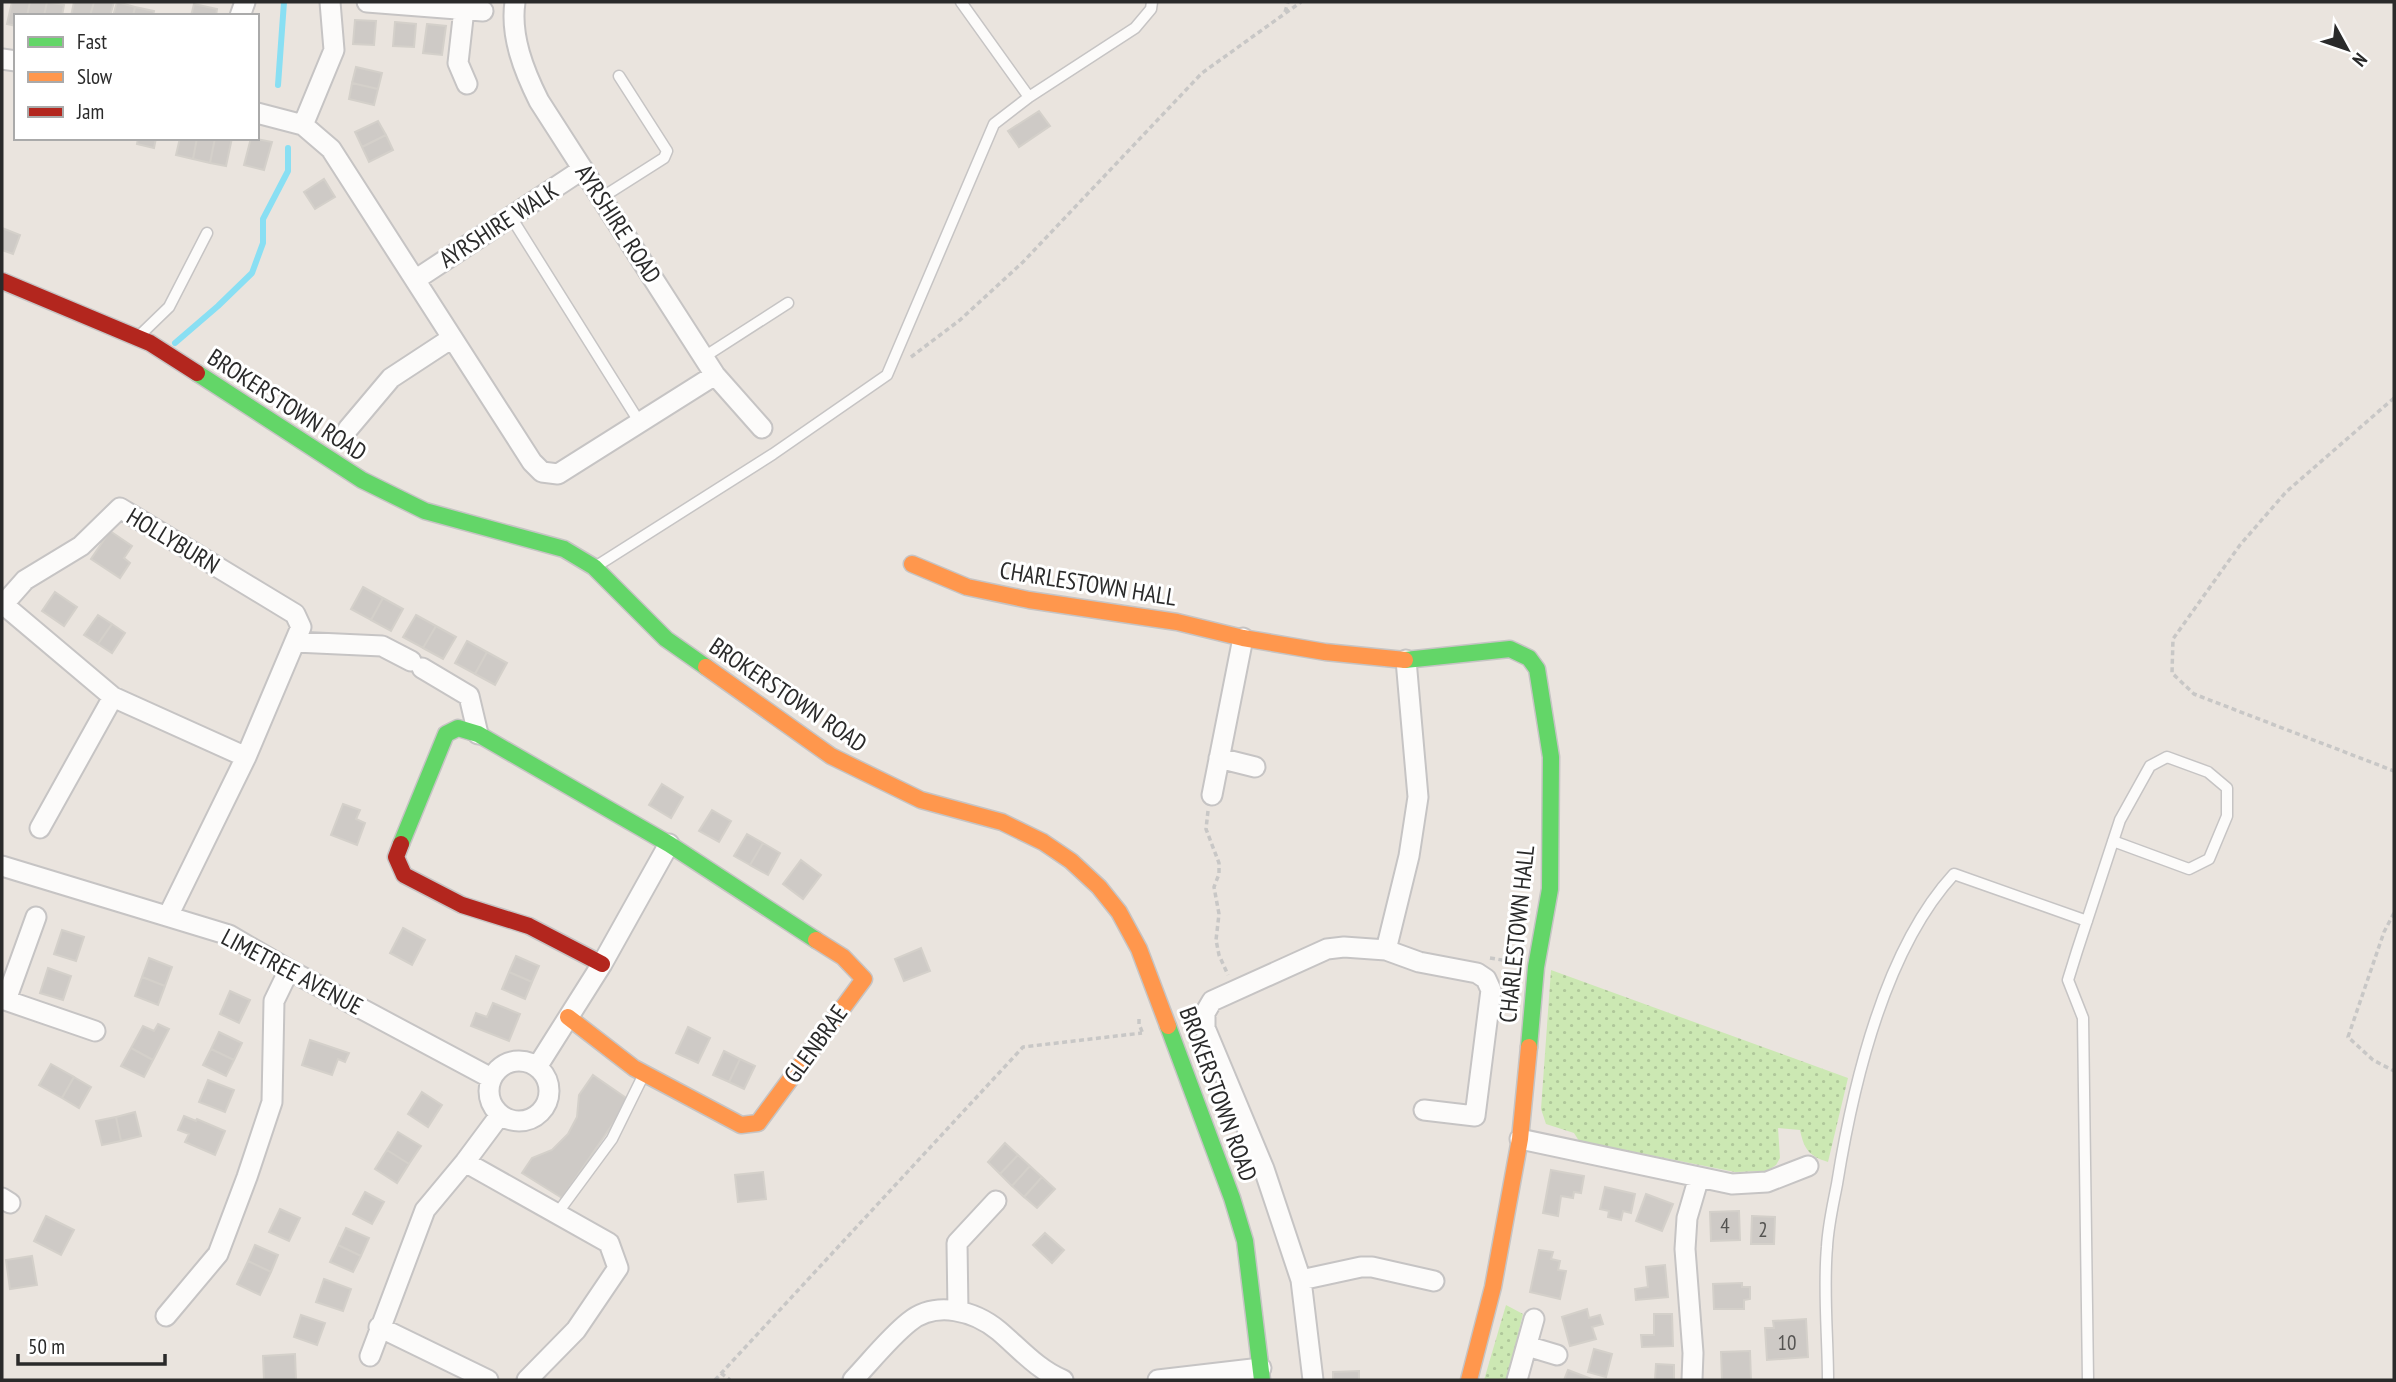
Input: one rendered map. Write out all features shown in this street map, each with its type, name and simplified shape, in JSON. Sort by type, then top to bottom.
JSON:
[{"type":"street","points":[[303,125],[334,50],[330,2]]},
{"type":"street","points":[[367,2],[473,10],[458,63],[467,84]]},
{"type":"street","name":"AYRSHIRE ROAD","points":[[514,2],[513,16],[524,71],[539,101],[715,375],[762,428]]},
{"type":"street","points":[[259,114],[303,125],[331,149],[532,462],[542,472],[558,474],[715,375]]},
{"type":"street","name":"AYRSHIRE WALK","points":[[415,280],[583,169]]},
{"type":"street","name":"BROKERSTOWN ROAD","points":[[2,281],[150,343],[362,480],[425,512],[564,549],[594,567],[666,639],[831,756],[921,800],[1002,822],[1043,842],[1071,861],[1099,887],[1119,912],[1139,949],[1232,1198],[1248,1260],[1262,1374]]},
{"type":"street","points":[[348,429],[391,378],[452,338]]},
{"type":"street","name":"HOLLYBURN","points":[[246,757],[113,697],[3,606],[25,580],[82,546],[120,508],[295,614],[301,627],[295,642]]},
{"type":"street","name":"CHARLESTOWN HALL","points":[[912,564],[967,587],[1029,600],[1177,622],[1243,638],[1325,653],[1406,660],[1510,649],[1529,658],[1537,669],[1551,757],[1550,889],[1536,967],[1520,1139],[1493,1287],[1468,1380]]},
{"type":"street","points":[[1212,795],[1243,638]]},
{"type":"street","points":[[168,916],[246,757],[295,642],[382,646],[469,696],[478,734]]},
{"type":"street","points":[[1386,950],[1409,856],[1418,797],[1406,660]]},
{"type":"street","points":[[40,828],[113,697]]},
{"type":"street","points":[[478,734],[458,728],[446,734],[396,857],[404,875],[462,905],[529,926],[602,964]]},
{"type":"street","name":"GLENBRAE","points":[[478,734],[669,844],[843,957],[864,979],[758,1123],[741,1125],[644,1074],[568,1017]]},
{"type":"street","points":[[1219,758],[1255,767]]},
{"type":"street","points":[[537,1067],[602,964],[669,844]]},
{"type":"street","name":"LIMETREE AVENUE","points":[[2,866],[229,935],[491,1078]]},
{"type":"street","points":[[36,917],[4,1000],[95,1031]]},
{"type":"street","points":[[1313,1380],[1301,1280],[1264,1169],[1205,1028],[1205,1013],[1212,1001],[1327,949],[1345,947],[1386,950],[1419,962],[1477,972],[1486,979],[1491,990],[1475,1116],[1424,1110]]},
{"type":"street","points":[[166,1316],[218,1254],[247,1177],[272,1102],[274,1001],[289,970]]},
{"type":"street","points":[[512,1062],[529,1063],[537,1067],[548,1082],[547,1101],[542,1110],[527,1120],[508,1119],[500,1115],[489,1098],[491,1078],[503,1065],[512,1062]]},
{"type":"street","points":[[369,1356],[425,1210],[500,1115]]},
{"type":"street","points":[[1520,1139],[1732,1184],[1767,1182],[1808,1166]]},
{"type":"street","points":[[465,1162],[609,1244],[618,1268],[576,1330],[527,1380]]},
{"type":"street","points":[[1692,1380],[1693,1353],[1685,1249],[1687,1218],[1699,1177]]},
{"type":"street","points":[[958,1311],[957,1243],[996,1201]]},
{"type":"street","points":[[1301,1280],[1371,1267],[1434,1281]]},
{"type":"street","points":[[853,1380],[911,1320],[937,1310],[958,1311],[976,1316],[996,1329],[1040,1367],[1063,1380]]},
{"type":"street","points":[[1517,1380],[1534,1319]]},
{"type":"street","points":[[379,1327],[488,1380]]},
{"type":"street","points":[[1527,1346],[1557,1355]]},
{"type":"street","points":[[1158,1380],[1262,1374]]},
{"type":"lane","points":[[961,2],[1029,97]]},
{"type":"lane","points":[[594,567],[773,454],[887,375],[994,124],[1029,97],[1135,28],[1151,9],[1152,2]]},
{"type":"lane","points":[[601,198],[664,158],[667,151],[619,76]]},
{"type":"lane","points":[[511,217],[640,423]]},
{"type":"lane","points":[[137,338],[169,307],[206,233]]},
{"type":"lane","points":[[704,357],[788,303]]},
{"type":"lane","points":[[2088,1380],[2083,1018],[2068,980],[2120,820],[2150,766],[2167,757],[2208,772],[2227,788],[2227,816],[2209,859],[2189,869],[2113,842]]},
{"type":"lane","points":[[1828,1380],[1826,1248],[1840,1160],[1855,1089],[1879,1004],[1911,938],[1940,889],[1954,874],[2087,921]]},
{"type":"lane","points":[[556,1215],[612,1139],[644,1074]]},
{"type":"path","points":[[1284,13],[1288,2]]},
{"type":"path","points":[[887,375],[960,320],[1023,261],[1202,72],[1301,2]]},
{"type":"path","points":[[2394,398],[2286,492],[2240,545],[2173,639],[2172,673],[2194,694],[2394,771]]},
{"type":"path","points":[[1212,795],[1206,829],[1220,863],[1214,887],[1219,914],[1216,940],[1228,975],[1240,970]]},
{"type":"path","points":[[2394,912],[2384,932],[2348,1037],[2373,1060],[2394,1071]]},
{"type":"path","points":[[1486,957],[1536,967]]},
{"type":"path","points":[[715,1380],[1023,1047],[1142,1033]]},
{"type":"path","points":[[721,1373],[730,1380]]},
{"type":"green space","points":[[1551,970],[1848,1078],[1828,1162],[1808,1151],[1800,1130],[1778,1128],[1780,1158],[1776,1165],[1767,1171],[1735,1172],[1579,1141],[1574,1133],[1546,1124],[1541,1109]]},
{"type":"green space","points":[[1506,1305],[1523,1314],[1507,1380],[1484,1380]]},
{"type":"building","points":[[12,2],[30,2],[27,14],[14,14],[14,26],[7,24]]},
{"type":"building","points":[[30,2],[47,2],[44,14],[27,14]]},
{"type":"building","points":[[47,2],[64,5],[62,14],[44,14]]},
{"type":"building","points":[[74,2],[94,2],[91,14],[71,14]]},
{"type":"building","points":[[94,2],[114,2],[111,14],[91,14]]},
{"type":"building","points":[[117,2],[135,7],[133,14],[114,14]]},
{"type":"building","points":[[194,4],[217,9],[216,14],[192,14]]},
{"type":"building","points":[[135,7],[154,11],[153,14],[133,14]]},
{"type":"building","points":[[355,20],[376,21],[374,45],[353,44]]},
{"type":"building","points":[[395,22],[416,24],[414,47],[393,46]]},
{"type":"building","points":[[427,24],[446,26],[442,55],[423,53]]},
{"type":"building","points":[[356,67],[382,73],[378,89],[352,83]]},
{"type":"building","points":[[352,83],[378,89],[374,105],[349,99]]},
{"type":"building","points":[[1039,111],[1050,126],[1019,147],[1008,131]]},
{"type":"building","points":[[378,121],[386,135],[362,147],[355,132]]},
{"type":"building","points":[[386,135],[393,150],[369,162],[362,147]]},
{"type":"building","points":[[138,140],[156,140],[154,148],[137,144]]},
{"type":"building","points":[[180,140],[197,140],[193,159],[176,155]]},
{"type":"building","points":[[197,140],[215,140],[210,163],[193,159]]},
{"type":"building","points":[[215,140],[232,140],[226,166],[210,163]]},
{"type":"building","points":[[250,140],[272,142],[264,170],[244,165]]},
{"type":"building","points":[[324,179],[335,197],[315,209],[304,192]]},
{"type":"building","points":[[2,228],[20,235],[13,254],[2,250]]},
{"type":"building","points":[[110,531],[132,546],[124,558],[130,563],[120,578],[91,559]]},
{"type":"building","points":[[363,587],[383,598],[371,620],[351,609]]},
{"type":"building","points":[[55,592],[77,607],[64,626],[42,611]]},
{"type":"building","points":[[383,598],[403,609],[391,631],[371,620]]},
{"type":"building","points":[[98,615],[112,624],[98,644],[84,635]]},
{"type":"building","points":[[416,615],[436,626],[423,648],[403,637]]},
{"type":"building","points":[[112,624],[125,633],[112,653],[98,644]]},
{"type":"building","points":[[436,626],[456,637],[443,659],[423,648]]},
{"type":"building","points":[[467,641],[487,652],[475,674],[455,663]]},
{"type":"building","points":[[487,652],[507,663],[495,685],[475,674]]},
{"type":"building","points":[[662,784],[683,797],[671,818],[649,805]]},
{"type":"building","points":[[343,804],[360,810],[356,819],[365,823],[357,845],[331,835]]},
{"type":"building","points":[[712,810],[731,821],[719,842],[699,831]]},
{"type":"building","points":[[747,834],[763,843],[750,865],[734,856]]},
{"type":"building","points":[[763,843],[780,853],[768,875],[750,865]]},
{"type":"building","points":[[801,860],[821,875],[803,899],[783,884]]},
{"type":"building","points":[[403,928],[425,940],[412,965],[390,953]]},
{"type":"building","points":[[62,930],[84,937],[76,961],[54,954]]},
{"type":"building","points":[[921,948],[930,971],[904,981],[895,959]]},
{"type":"building","points":[[516,956],[539,966],[532,982],[509,972]]},
{"type":"building","points":[[149,958],[172,967],[165,986],[142,977]]},
{"type":"building","points":[[48,968],[71,976],[63,1000],[40,993]]},
{"type":"building","points":[[509,972],[532,982],[525,999],[502,989]]},
{"type":"building","points":[[142,977],[165,986],[158,1005],[135,996]]},
{"type":"building","points":[[230,991],[250,1000],[239,1023],[220,1014]]},
{"type":"building","points":[[493,1003],[520,1014],[509,1041],[471,1026],[476,1013],[487,1017]]},
{"type":"building","points":[[158,1024],[169,1029],[153,1060],[131,1048],[143,1026],[154,1031]]},
{"type":"building","points":[[688,1027],[710,1038],[698,1063],[676,1053]]},
{"type":"building","points":[[219,1032],[242,1043],[234,1060],[211,1049]]},
{"type":"building","points":[[310,1040],[349,1053],[345,1062],[338,1059],[332,1075],[302,1065]]},
{"type":"building","points":[[131,1048],[153,1060],[144,1077],[121,1066]]},
{"type":"building","points":[[211,1049],[234,1060],[226,1076],[203,1065]]},
{"type":"building","points":[[724,1051],[740,1059],[729,1082],[713,1075]]},
{"type":"building","points":[[740,1059],[755,1066],[744,1089],[729,1082]]},
{"type":"building","points":[[51,1064],[74,1077],[62,1098],[39,1085]]},
{"type":"building","points":[[593,1075],[629,1100],[562,1198],[522,1173],[532,1158],[552,1150],[568,1134],[577,1117],[579,1095]]},
{"type":"building","points":[[74,1077],[91,1087],[79,1108],[62,1098]]},
{"type":"building","points":[[208,1080],[234,1090],[225,1112],[199,1102]]},
{"type":"building","points":[[422,1092],[442,1105],[428,1127],[408,1114]]},
{"type":"building","points":[[135,1112],[141,1136],[121,1141],[116,1117]]},
{"type":"building","points":[[184,1116],[225,1131],[215,1155],[185,1142],[189,1134],[178,1130]]},
{"type":"building","points":[[116,1117],[121,1141],[102,1145],[96,1121]]},
{"type":"building","points":[[398,1132],[421,1146],[409,1164],[387,1150]]},
{"type":"building","points":[[1005,1143],[1018,1155],[1000,1174],[988,1162]]},
{"type":"building","points":[[387,1150],[409,1164],[397,1183],[375,1169]]},
{"type":"building","points":[[1018,1155],[1030,1166],[1012,1186],[1000,1174]]},
{"type":"building","points":[[1030,1166],[1042,1177],[1024,1197],[1012,1186]]},
{"type":"building","points":[[1551,1170],[1584,1176],[1581,1193],[1574,1192],[1573,1198],[1561,1196],[1558,1216],[1543,1213]]},
{"type":"building","points":[[763,1172],[766,1199],[738,1202],[735,1175]]},
{"type":"building","points":[[1042,1177],[1055,1189],[1037,1208],[1024,1197]]},
{"type":"building","points":[[1605,1187],[1635,1194],[1631,1213],[1623,1211],[1621,1220],[1608,1217],[1609,1211],[1600,1209]]},
{"type":"building","points":[[365,1192],[384,1202],[372,1224],[353,1214]]},
{"type":"building","points":[[1646,1194],[1673,1204],[1662,1231],[1636,1221]]},
{"type":"building","points":[[280,1209],[300,1218],[289,1241],[269,1232]]},
{"type":"building","points":[[1739,1211],[1740,1240],[1711,1241],[1710,1212]]},
{"type":"building","points":[[46,1216],[74,1230],[61,1255],[34,1241]]},
{"type":"building","points":[[1752,1216],[1775,1217],[1774,1244],[1751,1244]]},
{"type":"building","points":[[346,1228],[369,1238],[361,1256],[338,1245]]},
{"type":"building","points":[[1045,1233],[1064,1250],[1052,1263],[1033,1245]]},
{"type":"building","points":[[255,1245],[278,1255],[271,1272],[248,1261]]},
{"type":"building","points":[[338,1245],[361,1256],[353,1272],[330,1262]]},
{"type":"building","points":[[1539,1250],[1553,1252],[1551,1259],[1560,1261],[1558,1270],[1566,1271],[1560,1299],[1530,1292]]},
{"type":"building","points":[[32,1256],[37,1285],[10,1289],[6,1260]]},
{"type":"building","points":[[248,1261],[271,1272],[260,1295],[237,1284]]},
{"type":"building","points":[[1665,1265],[1668,1297],[1636,1300],[1635,1289],[1648,1287],[1646,1267]]},
{"type":"building","points":[[324,1279],[351,1289],[343,1311],[316,1302]]},
{"type":"building","points":[[1742,1283],[1742,1287],[1750,1287],[1750,1299],[1744,1300],[1744,1309],[1714,1309],[1713,1284]]},
{"type":"building","points":[[1587,1309],[1589,1318],[1600,1315],[1603,1324],[1592,1327],[1596,1339],[1570,1346],[1562,1317]]},
{"type":"building","points":[[1654,1314],[1672,1314],[1673,1346],[1642,1347],[1641,1335],[1654,1335]]},
{"type":"building","points":[[301,1315],[325,1323],[317,1345],[294,1337]]},
{"type":"building","points":[[1806,1319],[1808,1357],[1767,1360],[1765,1328],[1774,1328],[1773,1321]]},
{"type":"building","points":[[1594,1349],[1612,1354],[1606,1377],[1588,1372]]},
{"type":"building","points":[[1750,1351],[1751,1380],[1722,1380],[1721,1352]]},
{"type":"building","points":[[295,1354],[296,1380],[264,1380],[263,1356]]},
{"type":"building","points":[[1656,1364],[1674,1365],[1674,1380],[1655,1380]]},
{"type":"building","points":[[1568,1370],[1594,1380],[1564,1380]]},
{"type":"building","points":[[1359,1371],[1359,1380],[1333,1380],[1333,1372]]},
{"type":"waterway","points":[[278,85],[284,2]]},
{"type":"waterway","points":[[175,343],[252,273],[263,243],[263,219],[288,171],[288,148]]},
{"type":"traffic: fast","points":[[197,373],[362,480],[425,511],[564,549],[594,567],[666,639],[706,667]]},
{"type":"traffic: fast","points":[[1405,660],[1510,649],[1529,658],[1537,669],[1551,757],[1550,889],[1536,967],[1529,1047]]},
{"type":"traffic: fast","points":[[401,844],[446,734],[458,728],[478,734],[669,844],[816,940]]},
{"type":"traffic: fast","points":[[1168,1026],[1232,1198],[1245,1241],[1262,1380]]},
{"type":"traffic: slow","points":[[912,564],[967,587],[1029,600],[1177,622],[1243,638],[1325,652],[1405,660]]},
{"type":"traffic: slow","points":[[706,667],[831,756],[921,800],[1002,822],[1043,842],[1071,861],[1099,887],[1119,912],[1139,949],[1168,1026]]},
{"type":"traffic: slow","points":[[568,1017],[634,1068],[741,1125],[758,1123],[864,979],[843,957],[816,940]]},
{"type":"traffic: slow","points":[[1469,1380],[1493,1287],[1520,1139],[1529,1047]]},
{"type":"traffic: jam","points":[[2,281],[150,343],[197,373]]},
{"type":"traffic: jam","points":[[401,844],[396,857],[404,875],[462,905],[529,926],[602,964]]}]
